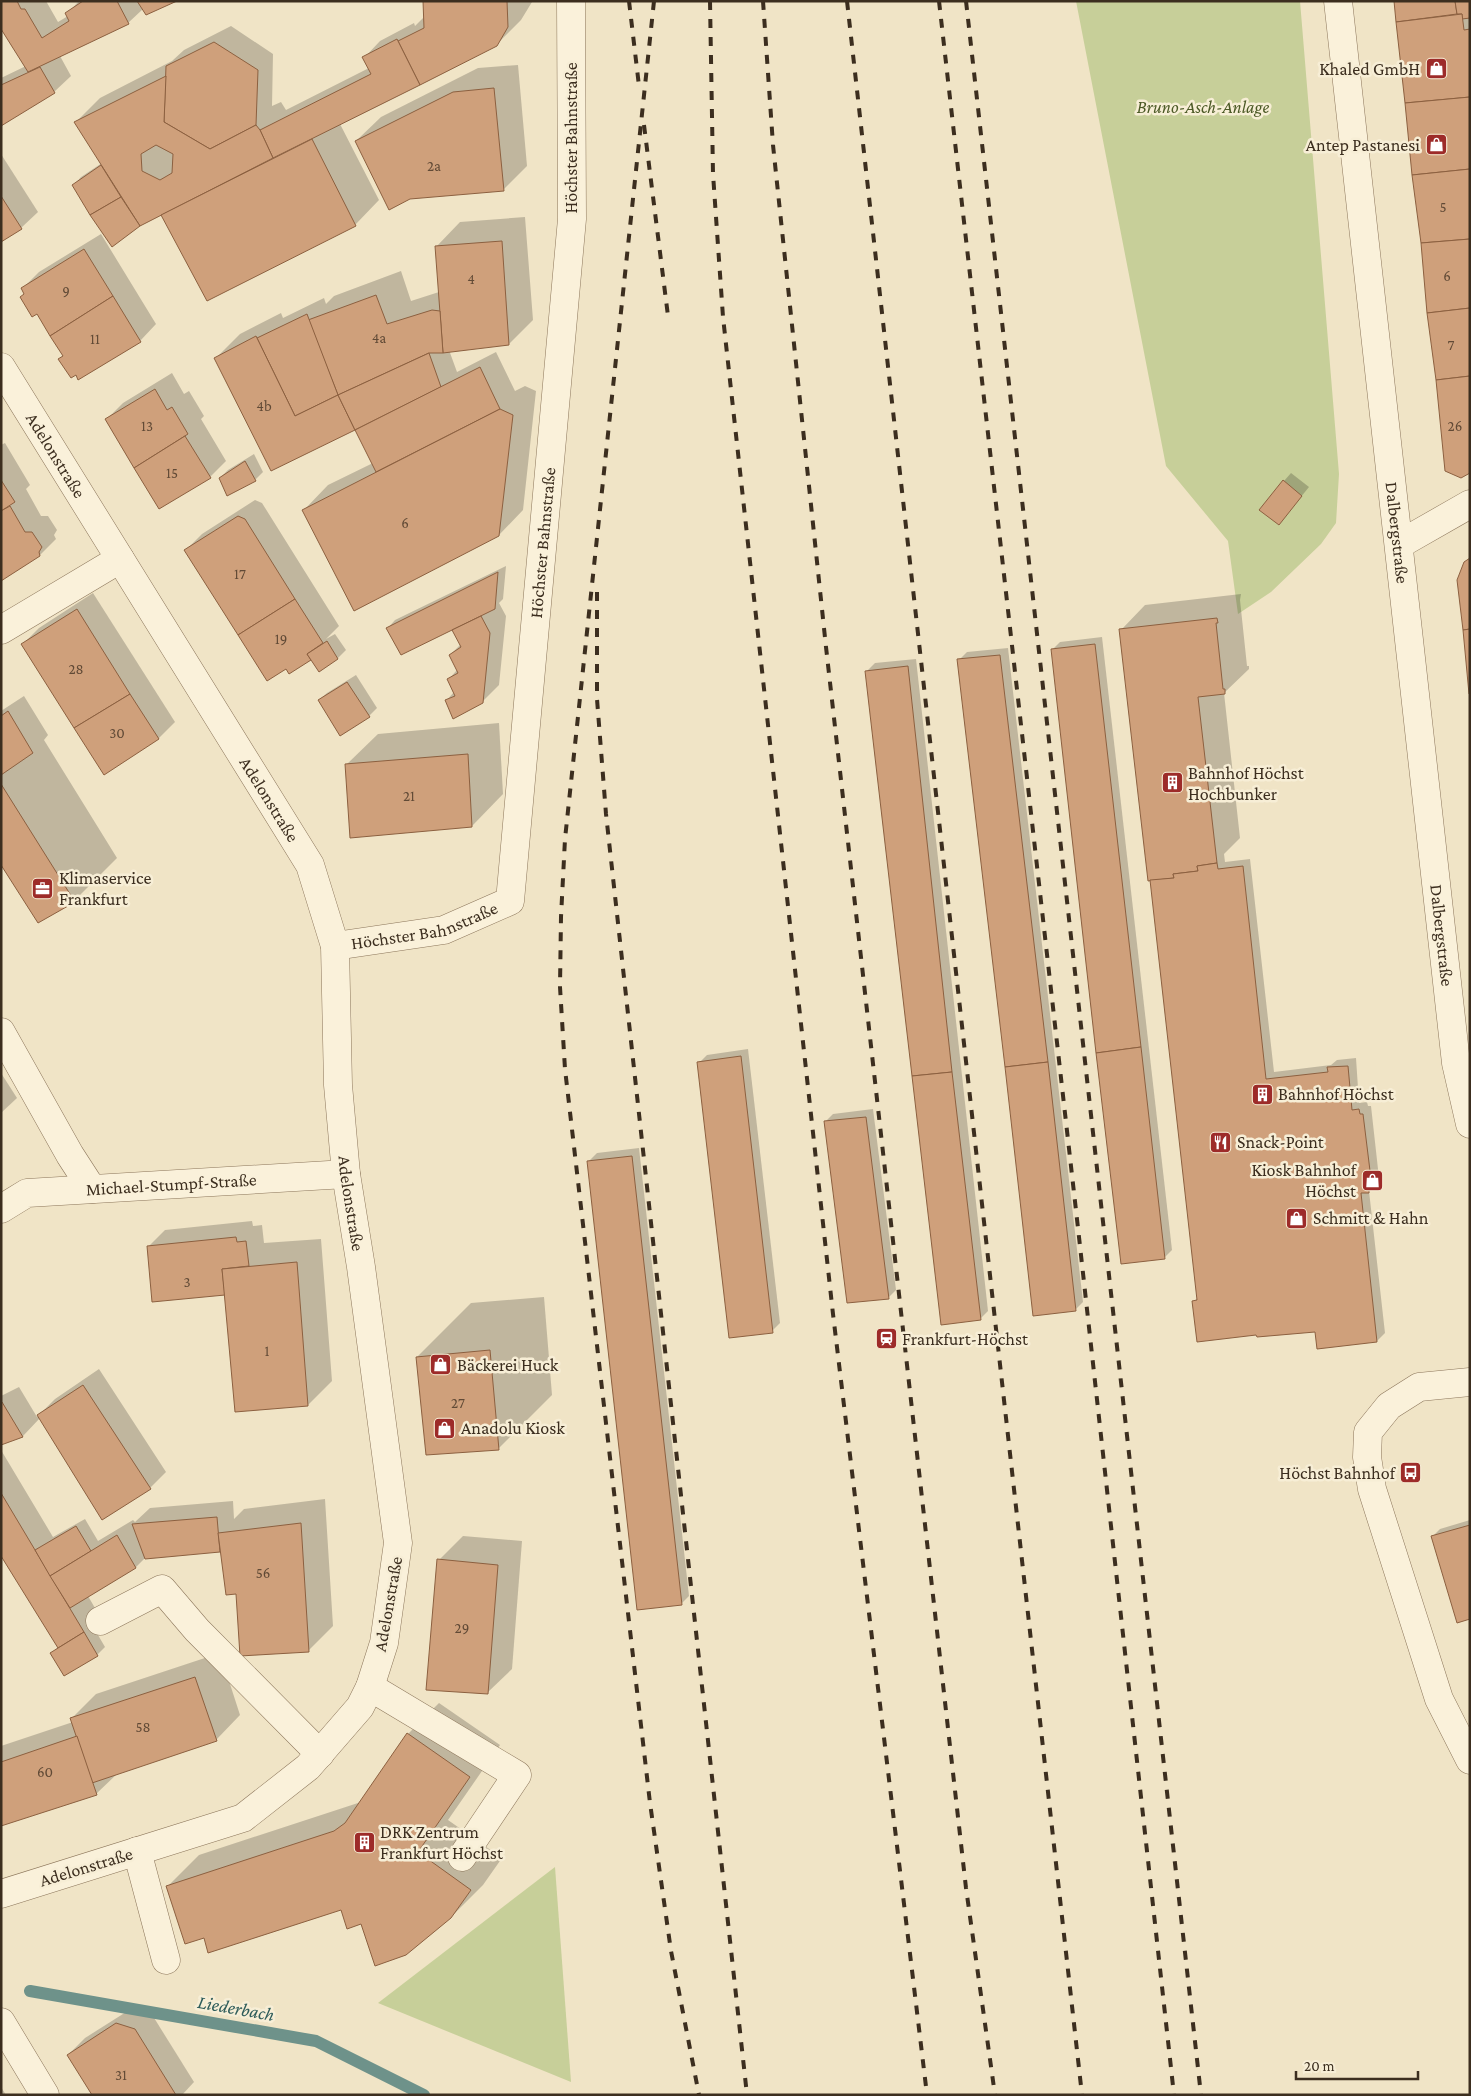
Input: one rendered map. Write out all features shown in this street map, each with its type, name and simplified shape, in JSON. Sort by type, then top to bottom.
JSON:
[{"type":"street","name":"Höchster Bahnstraße","points":[[335,946],[444,930],[510,901],[572,219],[571,1]]},
{"type":"street","name":"Dalbergstraße","points":[[1338,1],[1400,544],[1470,1124]]},
{"type":"street","name":"Adelonstraße","points":[[1,367],[310,865],[335,946],[338,1085],[346,1174],[361,1267],[398,1543],[384,1643],[370,1687],[360,1707],[308,1768],[243,1818],[1,1894]]},
{"type":"street","points":[[1400,544],[1470,504]]},
{"type":"street","points":[[1,630],[120,558]]},
{"type":"street","points":[[1,1032],[70,1155],[92,1189]]},
{"type":"street","name":"Michael-Stumpf-Straße","points":[[1,1209],[28,1193],[346,1174]]},
{"type":"street","points":[[1470,1382],[1419,1387],[1389,1406],[1368,1432],[1367,1457],[1372,1489],[1439,1699],[1470,1760]]},
{"type":"street","points":[[100,1621],[162,1589],[196,1630],[320,1754]]},
{"type":"street","points":[[370,1687],[517,1774],[462,1857]]},
{"type":"street","points":[[137,1851],[166,1960]]},
{"type":"street","points":[[1,2022],[45,2095]]},
{"type":"green space","name":"Bruno-Asch-Anlage","points":[[1076,1],[1300,1],[1339,474],[1336,523],[1321,544],[1271,592],[1238,614],[1228,541],[1166,466]]},
{"type":"green space","points":[[555,1867],[571,2082],[378,2003]]},
{"type":"building","points":[[1,1],[17,1],[21,9],[25,9],[42,38],[69,21],[65,13],[83,1],[117,1],[129,24],[28,72],[1,29]]},
{"type":"building","points":[[137,1],[177,1],[146,15]]},
{"type":"building","points":[[423,1],[507,1],[508,27],[497,46],[420,85],[398,41],[424,28]]},
{"type":"building","points":[[1394,1],[1455,1],[1457,14],[1396,22]]},
{"type":"building","points":[[1455,1],[1470,1],[1470,18],[1462,19],[1462,14],[1457,14]]},
{"type":"building","points":[[1462,14],[1464,30],[1470,29],[1470,97],[1405,103],[1396,22]]},
{"type":"building","points":[[397,39],[420,85],[273,158],[260,130],[371,74],[362,57]]},
{"type":"building","points":[[214,42],[258,70],[256,125],[210,149],[164,122],[166,66]]},
{"type":"building","points":[[40,67],[55,93],[1,126],[1,85]]},
{"type":"building","points":[[166,76],[164,122],[210,149],[256,125],[273,158],[140,226],[74,122]],"holes":[[[156,145],[173,154],[172,173],[160,180],[142,171],[141,154]]]},
{"type":"building","points":[[494,88],[504,191],[410,199],[389,210],[355,141],[453,92]]},
{"type":"building","points":[[1470,97],[1470,169],[1412,175],[1405,103]]},
{"type":"building","points":[[312,139],[356,226],[207,301],[161,215]]},
{"type":"building","points":[[101,165],[121,197],[90,215],[72,185]]},
{"type":"building","points":[[1470,169],[1470,239],[1421,243],[1412,175]]},
{"type":"building","points":[[1,196],[22,229],[1,242]]},
{"type":"building","points":[[121,197],[140,226],[112,247],[90,215]]},
{"type":"building","points":[[1470,239],[1470,308],[1427,313],[1421,243]]},
{"type":"building","points":[[502,241],[509,345],[443,353],[435,246]]},
{"type":"building","points":[[84,249],[113,296],[50,336],[37,314],[32,317],[20,297],[24,294],[21,288]]},
{"type":"building","points":[[376,295],[387,324],[432,310],[440,311],[443,353],[429,353],[338,395],[308,320]]},
{"type":"building","points":[[113,296],[141,342],[78,380],[76,375],[71,378],[58,359],[63,356],[50,336]]},
{"type":"building","points":[[1470,308],[1470,376],[1436,380],[1427,313]]},
{"type":"building","points":[[307,314],[338,395],[295,416],[257,338]]},
{"type":"building","points":[[256,336],[295,416],[338,395],[355,430],[271,471],[214,358]]},
{"type":"building","points":[[429,353],[441,387],[355,430],[338,395]]},
{"type":"building","points":[[480,367],[500,409],[376,472],[355,430]]},
{"type":"building","points":[[1470,376],[1470,473],[1461,478],[1445,471],[1436,380]]},
{"type":"building","points":[[155,389],[167,410],[172,407],[188,434],[134,468],[105,419]]},
{"type":"building","points":[[500,409],[513,415],[499,536],[354,611],[302,510]]},
{"type":"building","points":[[185,436],[211,478],[159,509],[134,468]]},
{"type":"building","points":[[245,461],[256,481],[227,496],[219,478]]},
{"type":"building","points":[[1,480],[15,502],[1,511]]},
{"type":"building","points":[[1283,480],[1302,496],[1279,525],[1259,510]]},
{"type":"building","points":[[10,506],[25,532],[32,532],[42,547],[39,552],[40,556],[1,581],[1,511]]},
{"type":"building","points":[[238,516],[245,519],[295,599],[238,635],[184,550]]},
{"type":"building","points":[[1470,558],[1470,629],[1463,630],[1457,580],[1464,562]]},
{"type":"building","points":[[498,572],[495,609],[401,655],[386,628]]},
{"type":"building","points":[[295,599],[323,643],[307,654],[311,660],[289,674],[286,669],[267,681],[238,635]]},
{"type":"building","points":[[77,609],[130,694],[74,728],[21,644]]},
{"type":"building","points":[[481,616],[490,633],[483,703],[453,719],[445,700],[455,696],[447,679],[458,673],[449,655],[461,647],[452,630]]},
{"type":"building","name":"Bahnhof Höchst Hochbunker","points":[[1217,618],[1218,623],[1216,623],[1225,694],[1198,697],[1217,863],[1197,866],[1198,871],[1173,874],[1174,878],[1148,881],[1119,629]]},
{"type":"building","points":[[1470,629],[1470,694],[1469,694],[1463,630]]},
{"type":"building","points":[[327,641],[338,659],[319,672],[307,654]]},
{"type":"building","points":[[1095,644],[1141,1047],[1096,1053],[1051,649]]},
{"type":"building","points":[[1000,655],[1048,1062],[1005,1067],[957,659]]},
{"type":"building","points":[[908,666],[952,1072],[912,1076],[865,671]]},
{"type":"building","points":[[347,682],[370,717],[340,736],[318,700]]},
{"type":"building","points":[[130,694],[159,739],[104,775],[74,728]]},
{"type":"building","points":[[8,711],[33,753],[1,775],[1,716]]},
{"type":"building","points":[[468,754],[472,827],[350,838],[345,764]]},
{"type":"building","points":[[1,784],[75,902],[38,923],[1,865]]},
{"type":"building","name":"Bahnhof Höchst","points":[[1217,863],[1218,869],[1243,866],[1266,1079],[1328,1072],[1327,1067],[1348,1066],[1352,1110],[1359,1109],[1360,1114],[1363,1114],[1372,1187],[1369,1188],[1369,1193],[1361,1193],[1377,1342],[1317,1349],[1315,1332],[1257,1337],[1256,1335],[1197,1342],[1192,1301],[1197,1300],[1150,880],[1174,878],[1173,874],[1198,871],[1197,866]]},
{"type":"building","points":[[1141,1047],[1165,1259],[1121,1264],[1096,1053]]},
{"type":"building","points":[[741,1056],[773,1333],[729,1338],[697,1062]]},
{"type":"building","points":[[1048,1062],[1076,1311],[1033,1316],[1005,1067]]},
{"type":"building","points":[[952,1072],[981,1320],[941,1325],[912,1076]]},
{"type":"building","points":[[866,1117],[889,1299],[847,1303],[824,1121]]},
{"type":"building","points":[[632,1156],[682,1605],[637,1610],[587,1161]]},
{"type":"building","points":[[236,1237],[237,1242],[246,1241],[249,1266],[222,1269],[225,1295],[152,1302],[147,1246]]},
{"type":"building","points":[[297,1262],[308,1406],[235,1412],[222,1269]]},
{"type":"building","points":[[490,1350],[499,1450],[426,1455],[416,1357]]},
{"type":"building","points":[[83,1385],[151,1489],[102,1520],[37,1415]]},
{"type":"building","points":[[1,1403],[23,1437],[1,1445]]},
{"type":"building","points":[[1,1493],[84,1632],[58,1648],[1,1556]]},
{"type":"building","points":[[217,1517],[220,1552],[145,1559],[132,1524]]},
{"type":"building","points":[[301,1523],[309,1652],[240,1656],[236,1594],[226,1595],[218,1533]]},
{"type":"building","points":[[1470,1525],[1470,1619],[1457,1623],[1431,1536]]},
{"type":"building","points":[[76,1526],[91,1551],[50,1576],[35,1550]]},
{"type":"building","points":[[117,1535],[136,1568],[70,1608],[50,1576]]},
{"type":"building","points":[[437,1559],[498,1565],[488,1694],[426,1690]]},
{"type":"building","points":[[84,1632],[98,1656],[64,1676],[50,1653]]},
{"type":"building","points":[[195,1677],[217,1741],[92,1783],[70,1718]]},
{"type":"building","name":"DRK Zentrum Frankfurt Höchst","points":[[407,1733],[470,1777],[418,1852],[471,1890],[451,1918],[406,1955],[375,1966],[361,1924],[347,1929],[341,1910],[208,1953],[204,1938],[185,1944],[166,1886],[334,1831],[345,1823]]},
{"type":"building","points":[[77,1736],[97,1795],[1,1826],[1,1762]]},
{"type":"building","points":[[116,2023],[135,2029],[176,2095],[92,2095],[67,2055]]},
{"type":"waterway","name":"Liederbach","points":[[30,1991],[316,2041],[424,2095]]},
{"type":"railway","points":[[629,1],[639,86]]},
{"type":"railway","points":[[654,1],[565,839],[560,987],[565,1069],[650,1803],[671,1951],[699,2095]]},
{"type":"railway","points":[[710,1],[713,174],[723,317],[833,1314],[927,2095]]},
{"type":"railway","points":[[763,1],[773,145],[826,647],[966,1888],[995,2095]]},
{"type":"railway","points":[[847,1],[1082,2095]]},
{"type":"railway","points":[[939,1],[1174,2095]]},
{"type":"railway","points":[[966,1],[1201,2095]]},
{"type":"railway","points":[[644,125],[668,316]]},
{"type":"railway","points":[[597,592],[597,699],[606,814],[747,2095]]},
{"type":"place","name":"Khaled GmbH","points":[[1436,69]]},
{"type":"place","name":"Antep Pastanesi","points":[[1436,145]]},
{"type":"place","name":"Bahnhof Höchst Hochbunker","points":[[1172,783]]},
{"type":"place","name":"Klimaservice Frankfurt","points":[[43,888]]},
{"type":"place","name":"Bahnhof Höchst","points":[[1262,1094]]},
{"type":"place","name":"Snack-Point","points":[[1221,1142]]},
{"type":"place","name":"Kiosk Bahnhof Höchst","points":[[1372,1180]]},
{"type":"place","name":"Schmitt & Hahn","points":[[1297,1218]]},
{"type":"place","name":"Frankfurt-Höchst","points":[[886,1339]]},
{"type":"place","name":"Bäckerei Huck","points":[[441,1365]]},
{"type":"place","name":"Anadolu Kiosk","points":[[445,1428]]},
{"type":"place","name":"Höchst Bahnhof","points":[[1411,1473]]},
{"type":"place","name":"DRK Zentrum Frankfurt Höchst","points":[[364,1842]]}]
